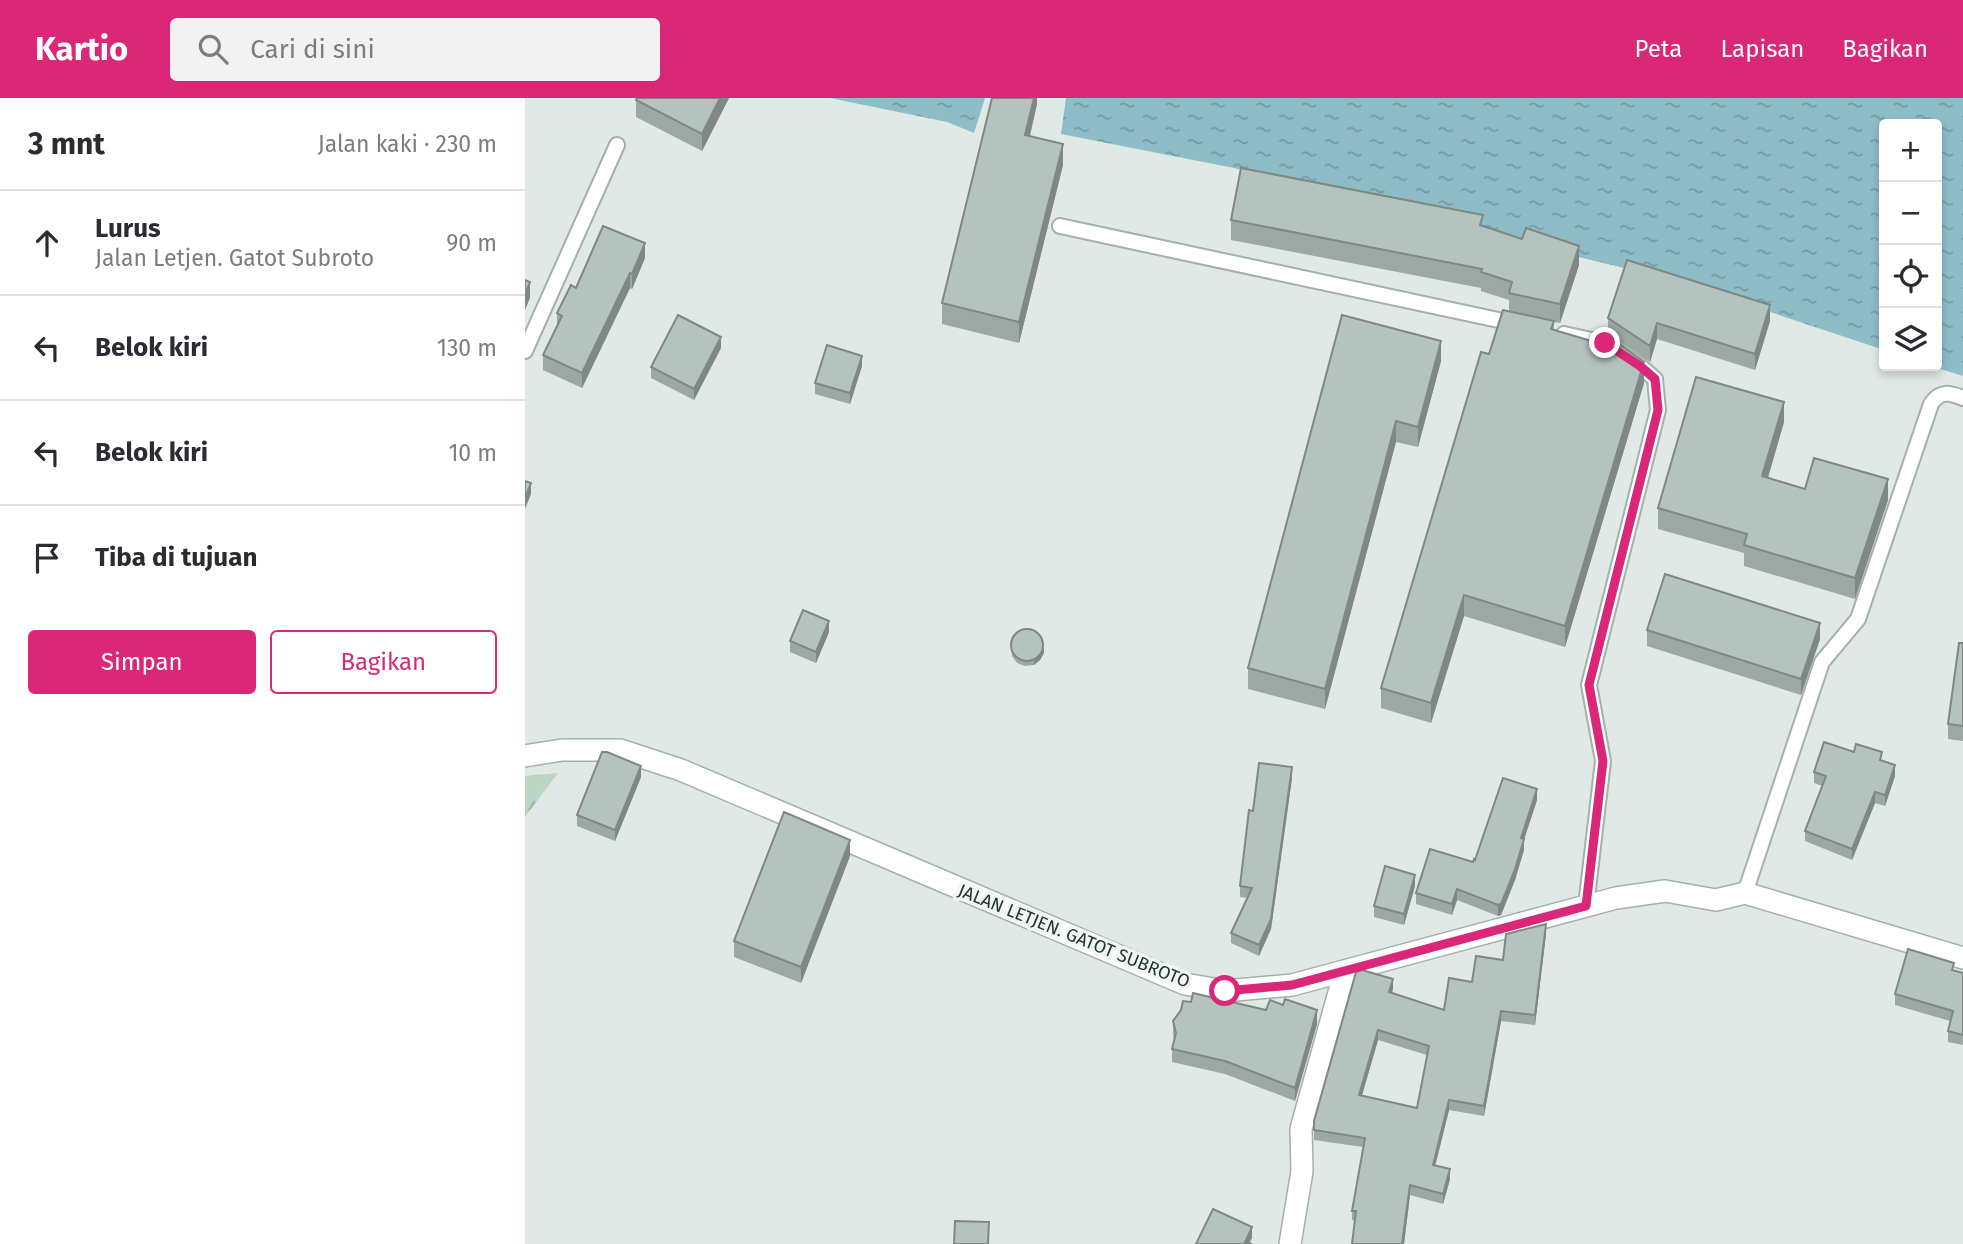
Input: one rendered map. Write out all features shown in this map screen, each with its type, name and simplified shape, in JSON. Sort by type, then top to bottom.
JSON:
[{"type":"street","name":"JALAN LETJEN. GATOT SUBROTO","points":[[525,756],[562,750],[619,750],[681,770],[1185,984],[1225,991],[1292,985],[1616,898],[1665,891],[1716,900],[1745,893],[1963,958]]},
{"type":"street","points":[[1290,1244],[1302,1171],[1301,1129],[1345,971]]},
{"type":"lane","points":[[525,351],[617,145]]},
{"type":"lane","points":[[1060,226],[1605,343],[1655,379],[1658,410],[1589,685],[1603,761],[1586,906]]},
{"type":"lane","points":[[1745,893],[1822,662],[1858,619],[1931,404],[1943,394],[1949,393],[1963,398]]},
{"type":"green space","points":[[558,773],[525,817],[525,776]]},
{"type":"water","points":[[830,98],[985,98],[974,133],[947,122]]},
{"type":"water","points":[[1066,98],[1963,98],[1963,376],[1942,369],[1942,119],[1879,119],[1879,348],[1674,280],[1483,234],[1234,168],[1061,134]]},
{"type":"building","points":[[720,98],[702,134],[636,100]]},
{"type":"building","points":[[992,98],[1034,98],[1025,135],[1063,144],[1019,322],[942,303]]},
{"type":"building","points":[[1241,168],[1483,215],[1480,225],[1522,239],[1526,228],[1579,246],[1560,304],[1509,293],[1512,282],[1481,272],[1482,269],[1231,220]]},
{"type":"building","points":[[603,226],[645,243],[582,373],[543,355],[562,316],[557,313],[571,285],[576,288]]},
{"type":"building","points":[[1627,260],[1770,305],[1755,354],[1657,323],[1650,346],[1608,318]]},
{"type":"building","points":[[525,280],[530,282],[525,294]]},
{"type":"building","points":[[1503,310],[1554,321],[1551,329],[1598,343],[1602,332],[1644,362],[1565,626],[1464,595],[1431,703],[1381,688],[1481,352],[1489,354]]},
{"type":"building","points":[[678,315],[721,337],[694,389],[651,367]]},
{"type":"building","points":[[1342,315],[1441,341],[1418,427],[1396,421],[1325,689],[1248,668]]},
{"type":"building","points":[[827,345],[862,356],[850,393],[815,383]]},
{"type":"building","points":[[1696,377],[1784,402],[1762,476],[1805,489],[1814,458],[1888,479],[1855,578],[1744,545],[1747,534],[1658,508]]},
{"type":"building","points":[[525,481],[531,483],[525,498]]},
{"type":"building","points":[[1665,574],[1820,623],[1801,679],[1647,630]]},
{"type":"building","points":[[803,610],[829,621],[816,652],[790,641]]},
{"type":"building","points":[[1027,629],[1038,634],[1043,645],[1038,656],[1027,661],[1016,656],[1011,645],[1016,634]]},
{"type":"building","points":[[1959,643],[1963,643],[1963,726],[1948,724]]},
{"type":"building","points":[[1824,742],[1854,752],[1856,744],[1882,752],[1880,760],[1895,765],[1885,795],[1875,792],[1852,849],[1805,831],[1826,776],[1814,772]]},
{"type":"building","points":[[602,752],[641,766],[615,830],[577,815]]},
{"type":"building","points":[[1259,763],[1292,767],[1271,919],[1259,945],[1231,933],[1252,888],[1240,886],[1249,810],[1253,811]]},
{"type":"building","points":[[1503,778],[1537,789],[1521,838],[1524,839],[1515,869],[1501,904],[1457,889],[1452,904],[1416,893],[1430,849],[1473,862],[1475,860]]},
{"type":"building","points":[[784,812],[850,840],[801,967],[734,941]]},
{"type":"building","points":[[1385,866],[1415,875],[1404,914],[1374,906]]},
{"type":"building","points":[[1546,924],[1535,1015],[1501,1011],[1484,1106],[1449,1100],[1433,1165],[1450,1169],[1443,1194],[1410,1185],[1402,1244],[1352,1244],[1356,1211],[1352,1211],[1365,1138],[1314,1130],[1314,1121],[1356,972],[1362,970],[1393,979],[1389,992],[1444,1010],[1449,978],[1472,982],[1476,956],[1503,960],[1506,934]],"holes":[[[1378,1030],[1429,1046],[1417,1108],[1359,1095]]]},
{"type":"building","points":[[1908,949],[1954,963],[1952,970],[1963,973],[1963,1035],[1948,1031],[1953,1011],[1895,994]]},
{"type":"building","points":[[1193,993],[1266,1010],[1270,1000],[1283,1005],[1285,999],[1317,1010],[1295,1088],[1225,1061],[1172,1049],[1176,1033],[1173,1021],[1181,1010],[1183,1001],[1191,1002]]},
{"type":"building","points":[[1213,1209],[1252,1227],[1245,1242],[1252,1244],[1196,1244]]},
{"type":"building","points":[[955,1221],[989,1222],[988,1244],[954,1244]]},
{"type":"route","points":[[1225,991],[1292,985],[1586,906],[1603,761],[1589,685],[1658,410],[1655,379],[1605,343]]}]
